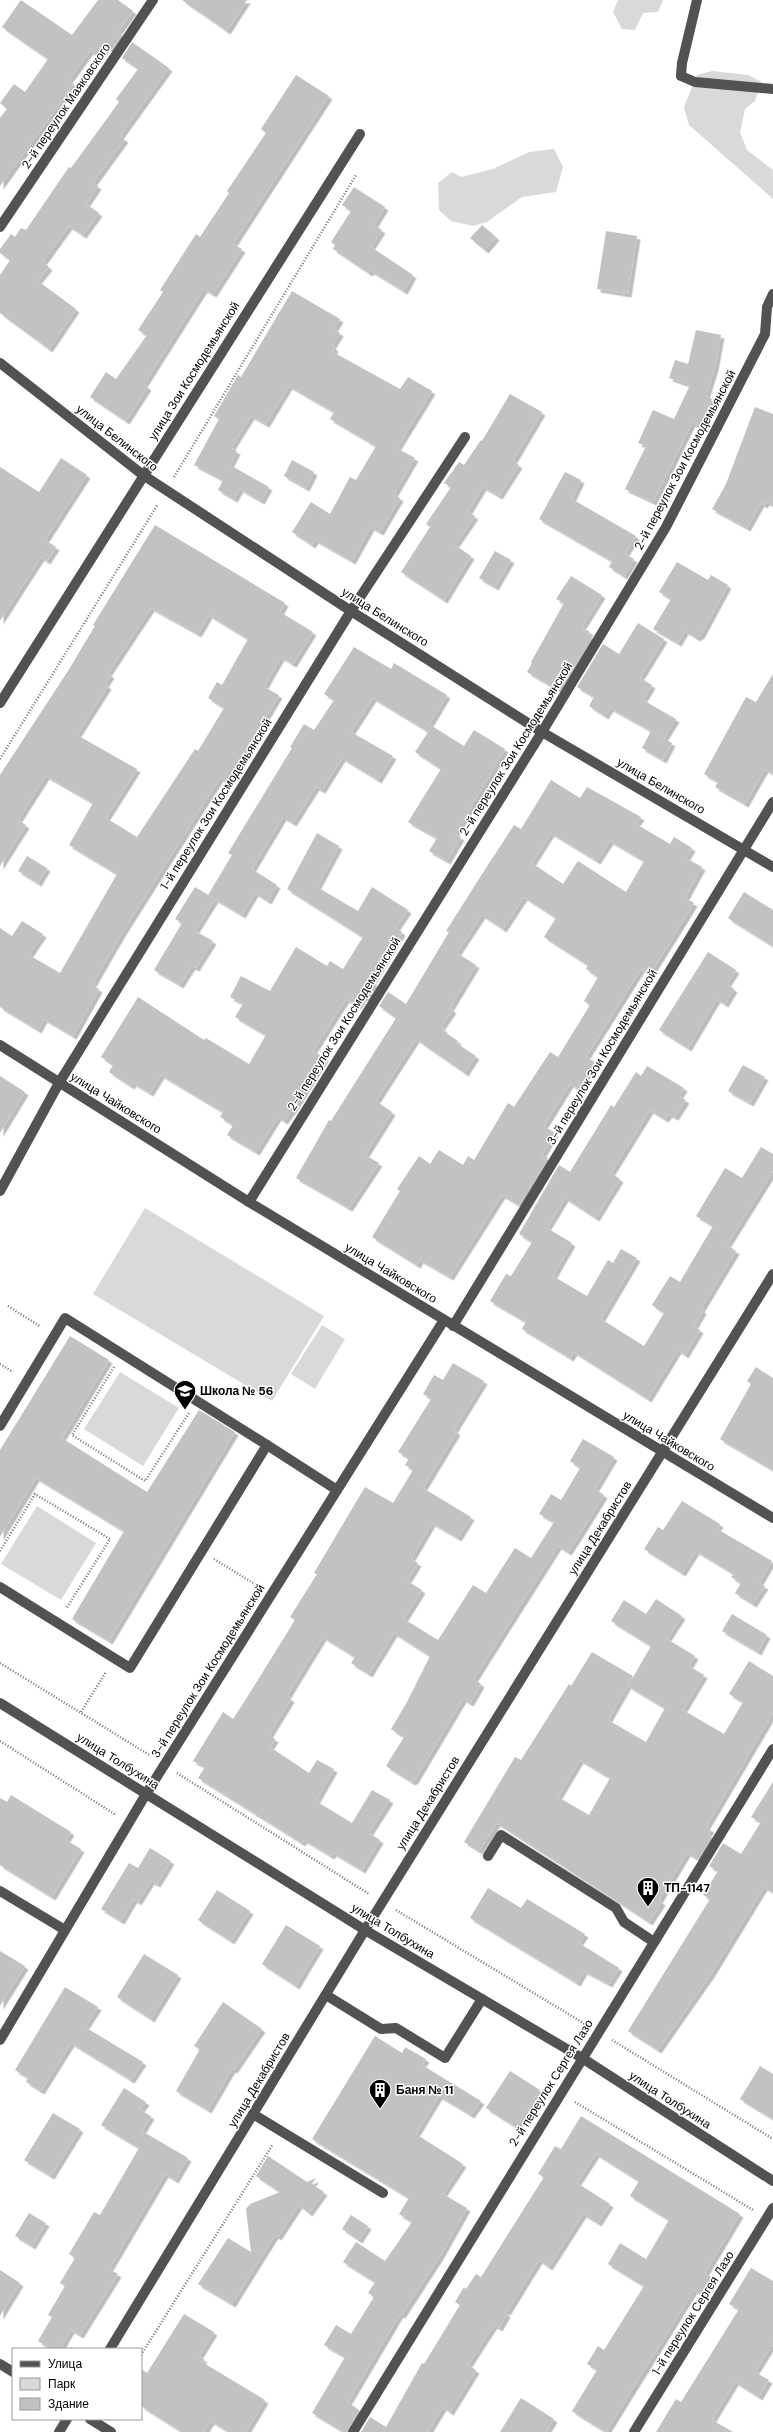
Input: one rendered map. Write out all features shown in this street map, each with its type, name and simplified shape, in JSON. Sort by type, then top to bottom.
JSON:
[{"type":"street","name":"2-й переулок Маяковского","points":[[0,227],[153,0]]},
{"type":"street","points":[[697,0],[682,63],[681,76],[695,82],[773,89]]},
{"type":"street","name":"улица Зои Космодемьянской","points":[[0,703],[360,134]]},
{"type":"street","name":"2-й переулок Зои Космодемьянской","points":[[248,1202],[542,732],[666,528],[769,331],[767,306],[773,294]]},
{"type":"street","name":"улица Белинского","points":[[0,363],[166,491],[351,612],[542,732],[773,867]]},
{"type":"street","name":"1-й переулок Зои Космодемьянской","points":[[0,1192],[59,1083],[351,612],[465,437]]},
{"type":"street","name":"3-й переулок Зои Космодемьянской","points":[[0,2040],[128,1822],[337,1490],[448,1323],[773,802]]},
{"type":"street","name":"улица Чайковского","points":[[0,1045],[248,1202],[773,1518]]},
{"type":"street","name":"улица Декабристов","points":[[111,2348],[365,1930],[773,1274]]},
{"type":"street","points":[[0,1426],[65,1318],[337,1490]]},
{"type":"street","points":[[0,1587],[130,1668],[267,1445]]},
{"type":"street","name":"улица Толбухина","points":[[0,1703],[365,1930],[582,2058],[773,2181]]},
{"type":"street","name":"2-й переулок Сергея Лазо","points":[[353,2432],[773,1749]]},
{"type":"street","points":[[488,1856],[501,1835],[616,1908],[624,1922],[654,1942]]},
{"type":"street","points":[[0,1891],[65,1930]]},
{"type":"street","points":[[326,1995],[381,2029],[396,2028],[445,2058],[482,1999]]},
{"type":"street","points":[[253,2114],[383,2193]]},
{"type":"street","name":"1-й переулок Сергея Лазо","points":[[634,2432],[773,2208]]},
{"type":"street","points":[[0,2364],[12,2371]]},
{"type":"street","points":[[59,2432],[66,2420]]},
{"type":"street","points":[[92,2420],[111,2432]]},
{"type":"path","points":[[0,759],[166,491],[359,169]]},
{"type":"path","points":[[8,1306],[55,1336]]},
{"type":"path","points":[[122,1354],[72,1436],[145,1481],[196,1401]]},
{"type":"path","points":[[0,1551],[35,1494],[110,1539],[57,1623]]},
{"type":"path","points":[[201,1551],[263,1589]]},
{"type":"path","points":[[81,1712],[114,1658]]},
{"type":"path","points":[[0,1741],[128,1822]]},
{"type":"path","points":[[561,2093],[766,2218]]},
{"type":"path","points":[[142,2354],[281,2131]]},
{"type":"green space","points":[[618,0],[663,0],[658,12],[643,13],[635,30],[622,29],[613,12]]},
{"type":"green space","points":[[712,71],[748,75],[762,82],[755,101],[745,109],[740,132],[747,150],[773,170],[773,199],[689,125],[684,107],[697,75]]},
{"type":"green space","points":[[554,149],[563,167],[556,192],[522,197],[487,222],[473,226],[451,221],[439,210],[438,183],[452,172],[461,177],[493,169],[529,152]]},
{"type":"green space","points":[[145,1208],[324,1316],[272,1401],[93,1294]]},
{"type":"green space","points":[[322,1325],[345,1339],[315,1389],[291,1374]]},
{"type":"green space","points":[[120,1372],[179,1408],[143,1466],[84,1429]]},
{"type":"green space","points":[[37,1506],[96,1543],[61,1600],[1,1564]]},
{"type":"building","points":[[21,0],[72,35],[98,0],[118,0],[133,11],[118,32],[122,35],[111,50],[107,47],[99,57],[90,51],[69,80],[74,84],[0,186],[0,118],[7,109],[0,103],[14,84],[25,92],[48,59],[2,27]]},
{"type":"building","points":[[182,0],[247,0],[227,31]]},
{"type":"building","points":[[132,42],[169,68],[120,136],[125,139],[93,183],[98,186],[86,204],[99,213],[83,235],[69,226],[43,262],[49,267],[38,281],[76,309],[49,349],[0,313],[0,275],[10,260],[0,253],[0,249],[11,234],[15,237],[21,228],[26,230],[69,167],[71,168],[119,102],[116,99],[138,69],[122,58]]},
{"type":"building","points":[[296,75],[329,96],[233,244],[242,249],[213,294],[204,289],[144,384],[148,387],[126,421],[90,397],[106,372],[116,379],[147,335],[138,330],[163,292],[160,290],[196,234],[200,237],[229,193],[227,191],[266,133],[261,129]]},
{"type":"building","points":[[354,187],[385,207],[374,225],[382,230],[371,247],[413,275],[404,291],[371,271],[369,273],[333,249],[335,245],[331,242],[351,211],[342,205]]},
{"type":"building","points":[[482,225],[496,237],[485,250],[470,238]]},
{"type":"building","points":[[606,231],[637,236],[628,294],[597,289]]},
{"type":"building","points":[[292,291],[340,319],[334,329],[340,333],[332,346],[335,348],[333,352],[400,389],[408,377],[432,391],[397,448],[415,458],[394,494],[400,498],[380,532],[371,527],[352,561],[315,540],[312,545],[292,532],[311,502],[330,514],[350,477],[356,480],[376,446],[330,419],[334,412],[289,386],[266,424],[251,416],[231,448],[237,451],[230,465],[269,487],[261,501],[240,489],[234,499],[218,490],[223,480],[194,465],[219,419],[214,416],[238,375],[241,377]]},
{"type":"building","points":[[696,330],[721,335],[715,367],[706,396],[712,399],[700,427],[692,423],[653,502],[625,489],[646,446],[638,443],[653,410],[674,419],[690,385],[669,378],[675,360],[688,364]]},
{"type":"building","points":[[510,394],[542,412],[513,461],[519,465],[499,496],[483,487],[468,512],[475,516],[455,545],[471,556],[444,600],[401,572],[430,527],[426,524],[451,487],[444,483],[459,462],[464,465],[481,440],[482,441]]},
{"type":"building","points":[[755,407],[773,414],[773,505],[766,502],[764,505],[761,503],[747,528],[712,509],[726,484]]},
{"type":"building","points":[[61,458],[87,475],[45,540],[56,547],[47,561],[41,557],[0,621],[0,467],[39,492]]},
{"type":"building","points":[[292,460],[314,472],[306,488],[284,476]]},
{"type":"building","points":[[565,472],[581,480],[572,499],[636,536],[625,554],[634,559],[624,576],[609,567],[612,561],[539,519]]},
{"type":"building","points":[[155,525],[285,603],[280,612],[313,632],[293,664],[281,657],[264,687],[279,695],[227,782],[220,778],[122,933],[92,985],[99,989],[73,1036],[44,1019],[38,1030],[0,1007],[0,928],[12,936],[22,921],[43,934],[29,955],[60,973],[117,874],[69,845],[93,803],[46,776],[18,820],[26,825],[0,866],[0,775],[66,674],[95,626],[93,625]],"holes":[[[151,608],[198,634],[209,615],[248,639],[222,685],[217,682],[208,698],[224,708],[198,751],[195,749],[137,837],[106,818],[137,769],[77,735],[108,686],[105,684],[111,675],[108,673]]]},
{"type":"building","points":[[495,551],[511,560],[495,587],[479,578]]},
{"type":"building","points":[[677,562],[708,580],[711,575],[728,585],[701,635],[697,638],[685,631],[678,643],[653,629],[671,599],[659,592]]},
{"type":"building","points":[[571,576],[602,595],[582,627],[590,632],[588,635],[592,638],[566,680],[563,678],[557,689],[527,672],[532,663],[531,662],[564,603],[556,599]]},
{"type":"building","points":[[638,623],[664,639],[640,678],[652,685],[643,700],[676,719],[664,738],[610,708],[605,716],[589,706],[594,697],[577,687],[603,644],[619,654]]},
{"type":"building","points":[[354,647],[391,669],[394,663],[447,695],[426,730],[373,698],[351,732],[393,756],[378,780],[342,758],[322,790],[316,787],[293,823],[283,817],[252,869],[277,885],[268,901],[255,893],[242,915],[208,895],[232,855],[228,853],[292,748],[290,747],[304,724],[314,730],[334,700],[324,694]]},
{"type":"building","points":[[773,674],[773,774],[765,769],[745,804],[715,787],[718,782],[704,774],[746,697],[756,702]]},
{"type":"building","points":[[432,726],[464,746],[474,730],[505,749],[455,834],[461,837],[447,861],[429,851],[437,838],[408,822],[441,769],[415,752]]},
{"type":"building","points":[[651,731],[672,743],[663,760],[642,748]]},
{"type":"building","points":[[551,780],[580,798],[587,787],[641,817],[636,824],[670,844],[674,837],[692,848],[686,858],[702,867],[685,898],[694,903],[685,918],[650,974],[641,969],[586,1057],[595,1062],[578,1089],[570,1084],[544,1126],[555,1133],[542,1155],[548,1158],[519,1205],[502,1195],[450,1277],[420,1260],[417,1265],[372,1237],[400,1191],[397,1189],[419,1156],[430,1164],[439,1150],[463,1165],[468,1156],[474,1160],[508,1103],[514,1107],[550,1052],[558,1057],[590,1005],[584,1001],[598,977],[586,969],[588,965],[544,937],[556,918],[524,897],[503,929],[482,915],[457,953],[476,965],[450,1008],[453,1010],[441,1027],[444,1029],[443,1031],[458,1041],[456,1043],[476,1056],[465,1073],[416,1039],[376,1101],[392,1112],[365,1155],[379,1163],[349,1208],[296,1178],[329,1120],[331,1121],[396,1018],[379,1006],[388,992],[406,1004],[449,932],[446,931],[514,825],[521,829]],"holes":[[[551,833],[597,861],[610,841],[644,861],[626,892],[578,861],[563,884],[532,863]]]},
{"type":"building","points":[[317,833],[339,846],[317,887],[358,911],[372,887],[408,910],[396,928],[402,932],[372,982],[377,985],[368,999],[363,997],[358,1006],[346,999],[313,1051],[325,1058],[294,1108],[284,1121],[278,1117],[256,1152],[227,1135],[233,1125],[220,1117],[223,1112],[161,1075],[150,1093],[133,1083],[131,1086],[109,1072],[113,1065],[101,1057],[138,997],[204,1040],[206,1038],[249,1064],[266,1035],[235,1017],[243,1004],[230,997],[241,976],[270,991],[296,947],[327,966],[330,961],[343,969],[363,937],[287,889]]},
{"type":"building","points":[[27,856],[47,868],[38,883],[18,871]]},
{"type":"building","points":[[195,887],[215,899],[195,931],[213,941],[196,968],[192,966],[180,985],[154,970],[182,923],[175,919]]},
{"type":"building","points":[[744,892],[773,910],[773,946],[728,918]]},
{"type":"building","points":[[708,952],[736,970],[727,984],[734,989],[725,1004],[717,999],[688,1048],[659,1030]]},
{"type":"building","points":[[743,1065],[765,1077],[750,1103],[728,1091]]},
{"type":"building","points":[[647,1066],[684,1088],[679,1096],[686,1100],[675,1117],[669,1114],[665,1119],[650,1110],[611,1173],[620,1179],[596,1218],[565,1198],[547,1228],[572,1243],[553,1276],[587,1296],[608,1260],[613,1263],[621,1249],[637,1258],[601,1319],[644,1346],[664,1313],[652,1305],[670,1276],[680,1282],[713,1226],[696,1216],[725,1168],[742,1178],[761,1147],[773,1154],[773,1171],[727,1245],[736,1251],[701,1309],[703,1311],[694,1326],[700,1330],[685,1355],[678,1350],[648,1399],[574,1352],[570,1358],[522,1329],[526,1322],[490,1301],[506,1274],[511,1276],[532,1242],[519,1234],[559,1165],[570,1172],[611,1105],[614,1107],[636,1072],[641,1076]]},
{"type":"building","points":[[0,1076],[25,1092],[0,1133]]},
{"type":"building","points":[[70,1336],[109,1360],[62,1438],[147,1492],[199,1410],[235,1432],[109,1641],[72,1619],[124,1531],[36,1478],[0,1537],[0,1450]]},
{"type":"building","points":[[453,1363],[484,1381],[454,1430],[457,1432],[423,1488],[471,1517],[458,1538],[432,1523],[411,1559],[418,1563],[407,1581],[422,1590],[404,1619],[438,1640],[473,1585],[486,1593],[515,1548],[531,1558],[554,1522],[539,1514],[551,1494],[561,1500],[580,1468],[570,1461],[583,1439],[614,1457],[595,1489],[604,1495],[568,1552],[558,1546],[474,1679],[481,1684],[470,1703],[463,1699],[415,1780],[412,1782],[386,1766],[404,1737],[391,1729],[407,1702],[430,1656],[394,1633],[369,1674],[351,1663],[355,1657],[323,1637],[287,1696],[291,1699],[269,1735],[275,1739],[270,1747],[309,1773],[317,1760],[334,1769],[316,1801],[352,1823],[372,1790],[390,1800],[369,1833],[380,1840],[362,1870],[333,1853],[331,1856],[304,1840],[302,1843],[198,1778],[205,1767],[193,1761],[223,1712],[233,1719],[246,1699],[295,1620],[290,1617],[317,1574],[314,1573],[365,1487],[393,1503],[413,1470],[405,1465],[409,1458],[398,1452],[431,1399],[423,1394],[434,1375],[443,1380]]},
{"type":"building","points":[[756,1367],[773,1378],[773,1470],[720,1439],[751,1384],[747,1381]]},
{"type":"building","points":[[682,1501],[720,1524],[717,1529],[772,1561],[759,1583],[765,1586],[753,1604],[735,1593],[741,1583],[731,1577],[734,1574],[696,1551],[682,1573],[644,1549],[658,1527],[663,1530]]},
{"type":"building","points":[[656,1599],[682,1616],[667,1639],[695,1656],[689,1666],[704,1675],[683,1710],[724,1734],[743,1702],[729,1694],[749,1661],[773,1676],[773,1713],[706,1827],[711,1829],[708,1834],[712,1836],[698,1859],[687,1853],[659,1900],[662,1902],[649,1922],[497,1823],[479,1851],[464,1842],[515,1757],[521,1760],[569,1684],[571,1686],[592,1652],[633,1676],[608,1720],[646,1742],[665,1708],[628,1686],[651,1646],[611,1621],[624,1600],[646,1614]],"holes":[[[580,1760],[610,1778],[589,1815],[558,1797]]]},
{"type":"building","points":[[732,1614],[767,1635],[758,1652],[722,1631]]},
{"type":"building","points":[[773,1782],[773,1892],[764,1887],[711,1974],[658,2050],[628,2031],[710,1899],[703,1895],[718,1871],[709,1866],[723,1843],[741,1854],[761,1822],[751,1817]]},
{"type":"building","points":[[11,1795],[71,1832],[66,1840],[81,1849],[52,1897],[0,1865],[0,1798],[7,1802]]},
{"type":"building","points":[[150,1848],[171,1861],[157,1884],[151,1881],[138,1902],[134,1899],[121,1921],[101,1909],[129,1863],[138,1868]]},
{"type":"building","points":[[488,1888],[521,1908],[527,1899],[585,1934],[579,1943],[619,1968],[609,1984],[584,1971],[577,1983],[470,1918]]},
{"type":"building","points":[[217,1890],[250,1911],[231,1941],[198,1920]]},
{"type":"building","points":[[286,1925],[320,1946],[296,1986],[262,1964]]},
{"type":"building","points":[[0,1951],[25,1966],[0,2006]]},
{"type":"building","points":[[144,1954],[178,1975],[151,2019],[117,1997]]},
{"type":"building","points":[[65,1987],[98,2007],[85,2027],[143,2062],[131,2080],[71,2043],[41,2091],[26,2082],[28,2078],[15,2070]]},
{"type":"building","points":[[223,2002],[262,2029],[234,2070],[232,2069],[208,2110],[176,2091],[200,2049],[194,2046]]},
{"type":"building","points":[[375,2036],[402,2053],[405,2047],[426,2059],[422,2065],[481,2101],[471,2115],[439,2096],[416,2134],[463,2164],[443,2194],[467,2208],[440,2256],[402,2315],[400,2314],[348,2402],[359,2410],[347,2432],[344,2432],[312,2413],[345,2357],[324,2345],[336,2325],[351,2334],[374,2297],[368,2293],[375,2282],[343,2262],[356,2242],[385,2261],[412,2222],[399,2214],[409,2198],[312,2139]]},
{"type":"building","points":[[760,2066],[773,2074],[773,2119],[740,2099]]},
{"type":"building","points":[[510,2071],[540,2090],[516,2127],[486,2108]]},
{"type":"building","points":[[124,2088],[146,2102],[140,2110],[151,2116],[142,2131],[188,2158],[175,2180],[165,2174],[109,2269],[118,2274],[80,2335],[71,2330],[61,2348],[49,2348],[38,2341],[52,2317],[48,2315],[65,2286],[60,2283],[75,2258],[69,2254],[94,2212],[100,2215],[139,2148],[101,2125]]},
{"type":"building","points":[[53,2113],[80,2129],[51,2176],[24,2160]]},
{"type":"building","points":[[581,2116],[740,2214],[705,2273],[714,2279],[704,2296],[694,2290],[606,2432],[572,2411],[597,2370],[587,2364],[598,2346],[604,2350],[644,2286],[608,2264],[620,2243],[646,2259],[669,2220],[630,2196],[639,2181],[596,2154],[577,2183],[610,2204],[598,2223],[583,2214],[549,2267],[539,2260],[507,2312],[503,2311],[507,2314],[499,2328],[494,2325],[468,2365],[476,2370],[450,2412],[443,2407],[428,2432],[361,2432],[370,2417],[386,2427],[422,2363],[424,2364],[460,2305],[455,2302],[464,2287],[466,2289],[476,2274],[481,2277],[544,2177],[538,2174],[555,2146],[561,2149]]},
{"type":"building","points":[[268,2156],[307,2182],[316,2178],[312,2184],[324,2192],[309,2213],[299,2205],[278,2237],[275,2235],[232,2304],[198,2284],[228,2238],[251,2252],[246,2209],[250,2204],[280,2192],[256,2176]]},
{"type":"building","points":[[29,2213],[46,2223],[32,2246],[15,2236]]},
{"type":"building","points":[[351,2215],[368,2226],[359,2240],[342,2229]]},
{"type":"building","points":[[751,2268],[773,2281],[773,2343],[755,2372],[769,2380],[759,2397],[735,2382],[712,2420],[733,2432],[656,2432],[676,2399],[681,2402],[739,2309],[729,2304]]},
{"type":"building","points":[[0,2270],[20,2283],[0,2316]]},
{"type":"building","points":[[184,2314],[214,2332],[199,2356],[204,2359],[202,2362],[265,2400],[246,2432],[229,2432],[211,2421],[204,2432],[182,2432],[142,2407],[142,2370],[147,2373]]},
{"type":"building","points":[[521,2398],[554,2419],[546,2432],[500,2432]]},
{"type":"place","name":"Школа № 56","points":[[185,1410]]},
{"type":"place","name":"ТП-1147","points":[[648,1908]]},
{"type":"place","name":"Баня № 11","points":[[380,2110]]}]
